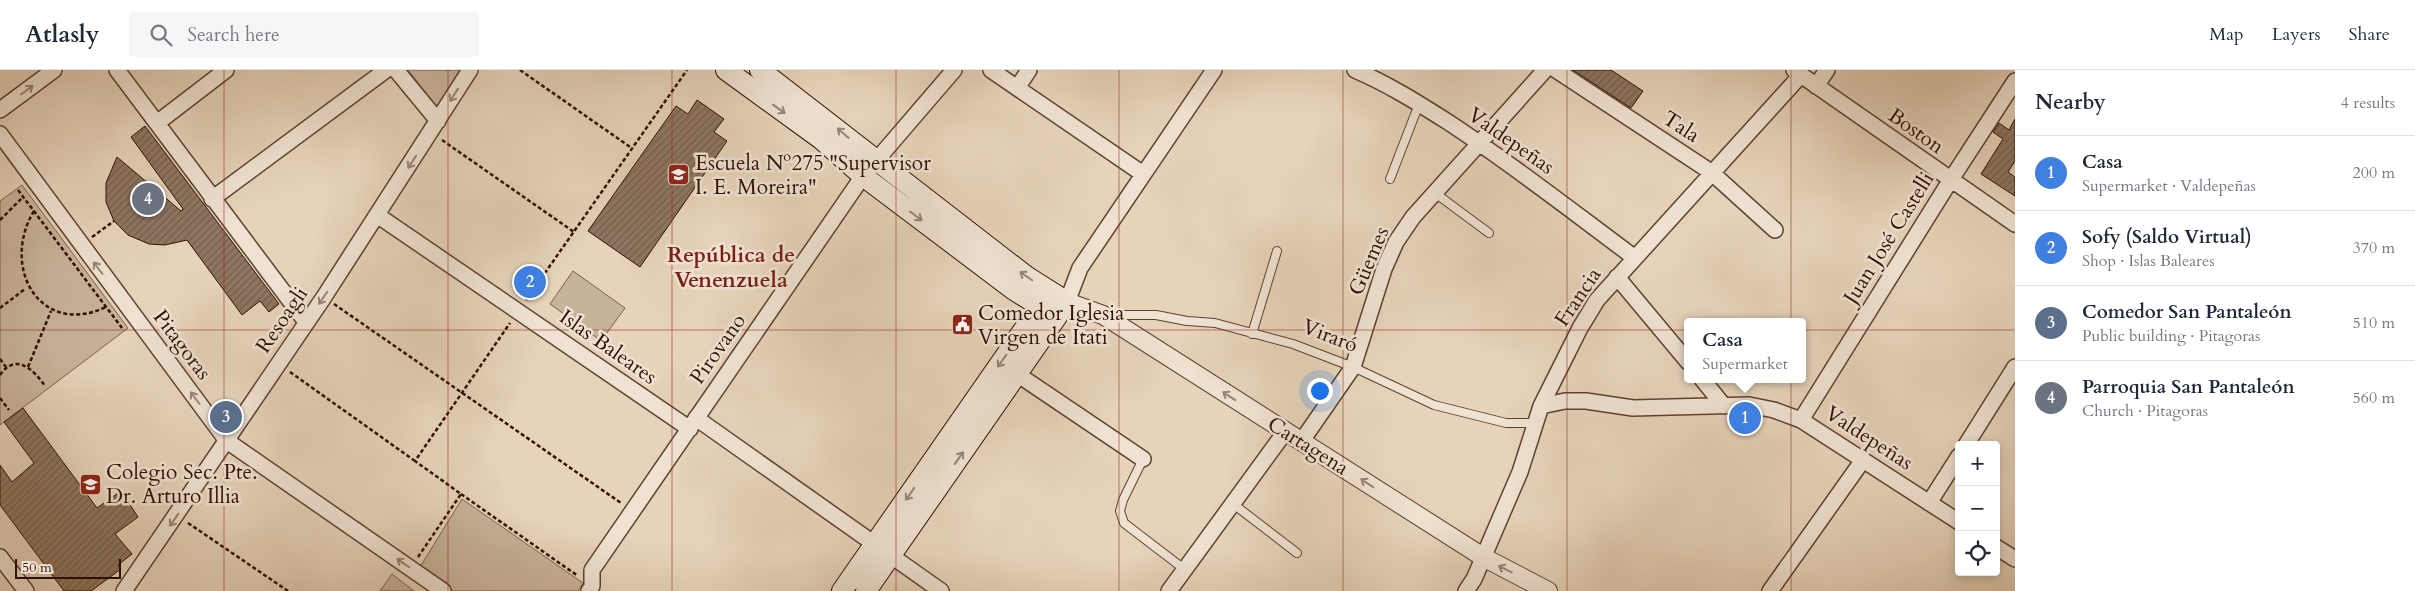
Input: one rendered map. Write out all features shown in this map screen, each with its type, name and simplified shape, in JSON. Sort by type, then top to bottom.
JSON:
[{"type":"main road","name":"Cartagena","points":[[726,70],[821,139],[870,169],[1026,276],[1045,299],[1067,302]]},
{"type":"main road","name":"Cartagena","points":[[762,70],[834,125],[870,169]]},
{"type":"main road","points":[[866,591],[883,550],[1045,299]]},
{"type":"main road","points":[[842,591],[883,550],[1017,374],[1067,302]]},
{"type":"street","points":[[0,110],[54,70]]},
{"type":"street","points":[[117,70],[306,322]]},
{"type":"street","points":[[157,124],[226,70]]},
{"type":"street","points":[[212,199],[386,70]]},
{"type":"street","points":[[396,70],[434,126]]},
{"type":"street","name":"Resoagli","points":[[124,591],[324,297],[470,70]]},
{"type":"street","points":[[750,88],[762,70]]},
{"type":"street","name":"Pirovano","points":[[590,589],[592,570],[870,169],[954,70]]},
{"type":"street","points":[[991,70],[1143,174]]},
{"type":"street","points":[[1017,88],[1029,70]]},
{"type":"street","points":[[1067,302],[1080,268],[1214,70]]},
{"type":"street","name":"Valdepeñas","points":[[1355,70],[1380,75],[1419,104],[1481,143],[1635,258]]},
{"type":"street","name":"Güemes","points":[[1302,442],[1353,367],[1384,269],[1396,242],[1413,217],[1545,70]]},
{"type":"street","name":"Tala","points":[[1556,70],[1712,172],[1775,230]]},
{"type":"street","points":[[1816,86],[1827,70]]},
{"type":"street","name":"Francia","points":[[1466,591],[1474,579],[1520,472],[1541,406],[1580,328],[1597,300],[1712,172],[1797,72]]},
{"type":"street","name":"Boston","points":[[1797,72],[1950,181],[2015,224]]},
{"type":"street","name":"Juan José Castelli","points":[[1801,420],[1950,181],[2015,81]]},
{"type":"street","name":"Pitagoras","points":[[0,134],[227,441],[443,591]]},
{"type":"street","name":"Islas Baleares","points":[[377,215],[883,550],[940,591]]},
{"type":"street","points":[[1045,299],[1080,268]]},
{"type":"street","points":[[1617,277],[1684,357]]},
{"type":"street","name":"Cartagena","points":[[1067,302],[1103,315],[1483,557],[1548,591]]},
{"type":"street","points":[[1969,441],[2015,367]]},
{"type":"street","points":[[1017,374],[1143,460]]},
{"type":"street","points":[[1705,383],[1724,406]]},
{"type":"street","points":[[1541,406],[1564,400],[1586,401],[1633,408],[1724,406]]},
{"type":"street","name":"Valdepeñas","points":[[1724,406],[1749,405],[1774,410],[1801,420],[1955,519]]},
{"type":"street","points":[[1169,591],[1285,432]]},
{"type":"street","points":[[1770,591],[1863,460]]},
{"type":"street","points":[[1929,502],[1955,462]]},
{"type":"street","points":[[2000,550],[2015,559]]},
{"type":"street","points":[[0,557],[26,591]]},
{"type":"lane","points":[[1390,179],[1419,104]]},
{"type":"lane","points":[[1435,193],[1489,233]]},
{"type":"lane","points":[[1252,334],[1277,251]]},
{"type":"lane","name":"Viraró","points":[[1103,315],[1156,315],[1187,321],[1215,323],[1293,344],[1353,367],[1434,405],[1506,423],[1535,422]]},
{"type":"lane","points":[[1143,460],[1123,500],[1120,511],[1124,523],[1184,569]]},
{"type":"lane","points":[[1232,503],[1297,554]]},
{"type":"path","points":[[520,70],[633,149]]},
{"type":"path","points":[[415,461],[687,70]]},
{"type":"path","points":[[434,126],[574,232]]},
{"type":"path","points":[[18,190],[122,328]]},
{"type":"path","points":[[0,220],[23,197]]},
{"type":"path","points":[[24,222],[34,210]]},
{"type":"path","points":[[81,246],[114,221]]},
{"type":"path","points":[[23,284],[40,304],[51,311],[77,315],[92,313],[106,307]]},
{"type":"path","points":[[0,308],[26,289]]},
{"type":"path","points":[[324,297],[633,511]]},
{"type":"path","points":[[28,367],[51,311]]},
{"type":"path","points":[[0,359],[6,367]]},
{"type":"path","points":[[0,375],[6,367],[16,364],[28,367],[45,386]]},
{"type":"path","points":[[278,364],[461,494],[590,589]]},
{"type":"path","points":[[0,400],[9,410]]},
{"type":"path","points":[[411,568],[461,494]]},
{"type":"path","points":[[177,515],[288,591]]},
{"type":"shaded area","points":[[408,70],[460,70],[437,107]]},
{"type":"shaded area","points":[[22,185],[128,328],[0,425],[0,201]]},
{"type":"shaded area","points":[[573,271],[625,308],[601,341],[550,304]]},
{"type":"shaded area","points":[[462,499],[583,583],[578,591],[453,591],[420,567]]},
{"type":"shaded area","points":[[392,574],[414,591],[380,591]]},
{"type":"building","points":[[1573,70],[1611,70],[1643,91],[1631,108]]},
{"type":"building","points":[[697,100],[724,119],[714,132],[727,141],[640,267],[588,231],[676,106],[688,114]]},
{"type":"building","points":[[2015,119],[2015,161],[2008,172],[2015,177],[2015,196],[1981,174],[2003,139],[1993,132],[1999,123],[2009,130]]},
{"type":"building","points":[[145,126],[279,304],[269,312],[260,301],[242,315],[187,240],[165,245],[149,244],[128,235],[114,221],[106,202],[106,183],[117,157],[181,211],[183,209],[131,137]]},
{"type":"building","name":"Colegio Sec. Pte. Dr. Arturo Illia","points":[[23,408],[97,508],[121,491],[138,517],[115,534],[132,554],[118,565],[121,569],[91,591],[64,591],[0,505],[0,465],[12,482],[34,463],[4,422]]},
{"type":"place","name":"Escuela Nº275 \"Supervisor I. E. Moreira\"","points":[[679,175]]},
{"type":"place","name":"Parroquia San Pantaleón","points":[[148,199]]},
{"type":"place","name":"Sofy (Saldo Virtual)","points":[[530,282]]},
{"type":"place","name":"Comedor Iglesia Virgen de Itati","points":[[962,325]]},
{"type":"place","name":"Comedor San Pantaleón","points":[[226,417]]},
{"type":"place","name":"Casa","points":[[1745,418]]},
{"type":"place","name":"Colegio Sec. Pte. Dr. Arturo Illia","points":[[90,484]]},
{"type":"district","name":"República de Venenzuela","points":[[731,268]]}]
